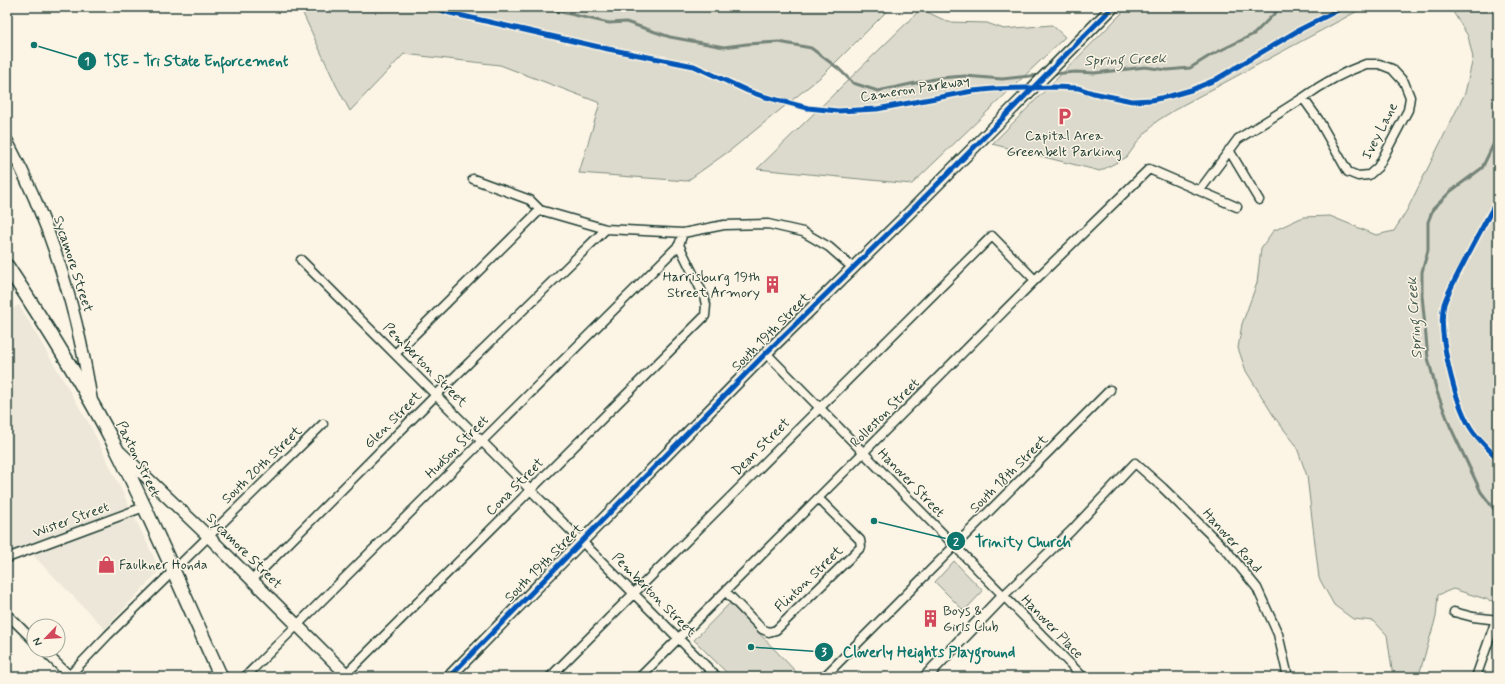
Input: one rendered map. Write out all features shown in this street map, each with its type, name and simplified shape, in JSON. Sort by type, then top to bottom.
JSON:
[{"type":"main road","name":"Paxton Street","points":[[7,266],[72,368],[116,448],[174,571],[221,677]]},
{"type":"street","name":"South 19th Street","points":[[449,677],[766,353],[1114,7]]},
{"type":"street","name":"Ivey Lane","points":[[1200,190],[1238,139],[1319,87],[1355,68],[1366,64],[1379,64],[1392,69],[1404,82],[1410,97],[1408,110],[1378,166],[1369,175],[1358,176],[1348,172],[1318,119],[1303,98]]},
{"type":"street","name":"Sycamore Street","points":[[7,141],[32,192],[54,248],[75,318],[85,359],[92,403]]},
{"type":"street","points":[[1229,150],[1259,200]]},
{"type":"street","name":"Rolleston Street","points":[[640,677],[1035,280],[1149,168],[1200,190]]},
{"type":"street","points":[[473,179],[530,200],[540,210],[606,229],[683,233],[724,225],[768,224],[803,232],[829,247],[853,268]]},
{"type":"street","points":[[1200,190],[1237,207]]},
{"type":"street","points":[[396,354],[540,210]]},
{"type":"street","name":"Glen Street","points":[[252,580],[436,395],[606,229]]},
{"type":"street","name":"Hudson Street","points":[[245,677],[679,244],[683,233]]},
{"type":"street","name":"Dean Street","points":[[550,677],[633,592],[819,407],[896,333],[992,236],[1035,280]]},
{"type":"street","name":"Cona Street","points":[[346,676],[705,316],[706,305],[704,296],[679,244]]},
{"type":"street","name":"Pemberton Street","points":[[301,260],[717,677]]},
{"type":"street","name":"Hanover Street","points":[[766,353],[1003,596]]},
{"type":"street","name":"South 18th Street","points":[[824,677],[1110,390]]},
{"type":"street","name":"South 20th Street","points":[[69,676],[108,635],[323,424]]},
{"type":"street","name":"Sycamore Street","points":[[116,448],[208,536],[346,676]]},
{"type":"street","name":"Hanover Road","points":[[1003,596],[1136,464],[1227,551],[1257,588],[1278,634],[1288,677]]},
{"type":"street","name":"Flinton Street","points":[[726,592],[762,628],[769,632],[776,630],[861,547],[860,540],[818,498]]},
{"type":"street","name":"Wister Street","points":[[7,558],[144,507]]},
{"type":"street","points":[[926,677],[1003,596]]},
{"type":"street","name":"Hanover Place","points":[[1003,596],[1083,677]]},
{"type":"street","points":[[1454,612],[1473,617],[1497,620],[1476,677]]},
{"type":"street","points":[[7,614],[26,633]]},
{"type":"street","points":[[52,658],[69,676]]},
{"type":"shaded area","points":[[300,7],[891,7],[823,75],[732,149],[687,181],[579,173],[600,103],[500,65],[404,54],[350,111],[336,85]]},
{"type":"shaded area","points":[[1128,7],[1365,7],[1181,106],[1157,121],[1139,140],[1127,157],[1100,171],[992,144]]},
{"type":"shaded area","points":[[1450,7],[1498,7],[1498,600],[1492,601],[1453,589],[1438,595],[1436,617],[1419,675],[1417,677],[1393,677],[1387,635],[1374,621],[1353,619],[1334,605],[1319,578],[1307,476],[1296,445],[1275,418],[1246,371],[1238,348],[1242,324],[1257,283],[1261,248],[1273,231],[1303,217],[1330,216],[1376,235],[1394,231],[1407,210],[1465,93],[1473,58],[1468,36]]},
{"type":"shaded area","points":[[921,9],[948,22],[987,23],[1004,29],[1052,25],[1065,37],[912,184],[757,169]]},
{"type":"shaded area","points":[[19,305],[91,427],[160,570],[105,629],[24,546],[7,553],[7,312]]},
{"type":"shaded area","points":[[954,561],[983,591],[964,611],[935,582]]},
{"type":"shaded area","points":[[730,603],[801,677],[731,677],[694,640]]},
{"type":"waterway","name":"Spring Creek","points":[[539,7],[609,23],[626,22],[670,37],[724,47],[779,42],[811,48],[839,69],[853,83],[878,91],[939,78],[965,76],[1002,79],[1040,75]]},
{"type":"waterway","name":"Spring Creek","points":[[1051,74],[1076,72],[1095,73],[1145,67],[1167,70],[1190,68],[1211,55],[1254,34],[1281,7]]},
{"type":"waterway","name":"Spring Creek","points":[[1498,135],[1482,168],[1451,191],[1433,209],[1428,222],[1428,250],[1422,272],[1422,295],[1428,358],[1437,392],[1450,426],[1481,492],[1494,509],[1498,510]]},
{"type":"cycle path","name":"Cameron Parkway","points":[[431,7],[450,13],[608,49],[694,66],[762,96],[808,108],[838,111],[877,109],[973,91],[993,89],[1054,87],[1078,88],[1093,93],[1132,101],[1152,100],[1191,90],[1215,80],[1299,30],[1344,7]]},
{"type":"cycle path","points":[[449,677],[766,353],[909,213],[1113,7]]},
{"type":"cycle path","points":[[1498,199],[1450,290],[1444,304],[1442,317],[1445,349],[1453,385],[1464,416],[1480,440],[1498,459]]},
{"type":"place","name":"TSE - Tri State Enforcement","points":[[34,45]]},
{"type":"place","name":"Capital Area Greenbelt Parking","points":[[1064,116]]},
{"type":"place","name":"Harrisburg 19th Street Armory","points":[[773,285]]},
{"type":"place","name":"Trinity Church","points":[[874,521]]},
{"type":"place","name":"Faulkner Honda","points":[[106,565]]},
{"type":"place","name":"Boys & Girls Club","points":[[930,619]]},
{"type":"place","name":"Cloverly Heights Playground","points":[[751,647]]}]
